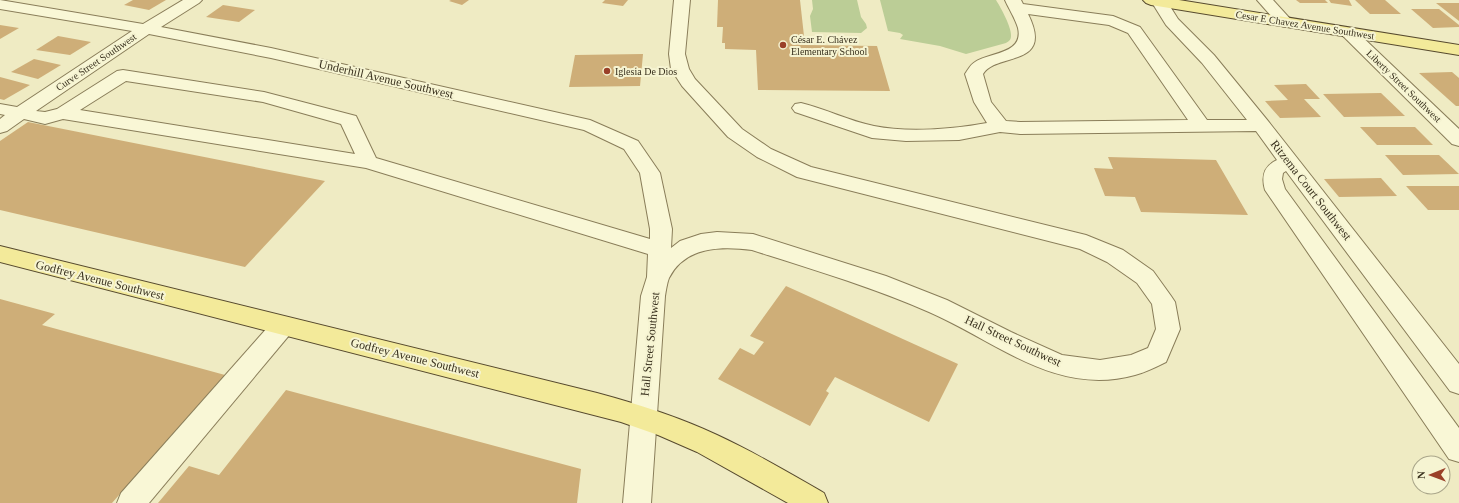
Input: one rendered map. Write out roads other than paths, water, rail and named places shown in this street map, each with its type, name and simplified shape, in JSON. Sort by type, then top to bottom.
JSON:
[{"type":"main road","name":"Cesar E Chavez Avenue Southwest","points":[[1155,1],[1459,50]]},
{"type":"main road","name":"Godfrey Avenue Southwest","points":[[0,254],[643,417],[692,436],[718,449],[814,503]]},
{"type":"street","name":"Curve Street Southwest","points":[[0,127],[146,29],[194,0]]},
{"type":"street","name":"Hall Street Southwest","points":[[637,503],[654,296],[658,277],[670,259],[688,247],[701,242],[716,240],[753,242],[878,282],[939,306],[1060,365],[1100,370],[1134,365],[1156,354],[1168,329],[1163,302],[1145,277],[1108,253],[1086,243],[804,172],[764,153],[735,133],[688,82],[680,69],[677,54],[682,0]]},
{"type":"street","points":[[1265,0],[1285,22]]},
{"type":"street","name":"Ritzema Court Southwest","points":[[1155,1],[1172,22],[1208,59],[1261,125],[1459,383]]},
{"type":"street","name":"Underhill Avenue Southwest","points":[[0,4],[146,29],[271,53],[590,126],[631,145],[650,174],[661,229],[658,277]]},
{"type":"street","points":[[1015,4],[1066,15],[1113,21],[1134,30],[1201,125]]},
{"type":"street","points":[[1000,126],[986,111],[978,93],[974,74],[979,67],[990,61],[1017,52],[1026,42],[1027,30],[1015,4]]},
{"type":"street","name":"Liberty Street Southwest","points":[[1349,33],[1459,140]]},
{"type":"street","points":[[0,109],[45,118],[63,113],[123,75],[264,97],[349,120],[368,162]]},
{"type":"street","points":[[801,108],[872,132],[899,134],[959,134],[1000,126],[1020,128],[1261,125]]},
{"type":"street","points":[[63,113],[368,162],[660,250]]},
{"type":"street","points":[[1290,162],[1279,166],[1273,172],[1271,179],[1274,190],[1459,450]]},
{"type":"street","points":[[131,503],[283,326]]},
{"type":"place","name":"César E. Chávez Elementary School","points":[[783,45]]},
{"type":"place","name":"Iglesia De Dios","points":[[607,71]]}]
